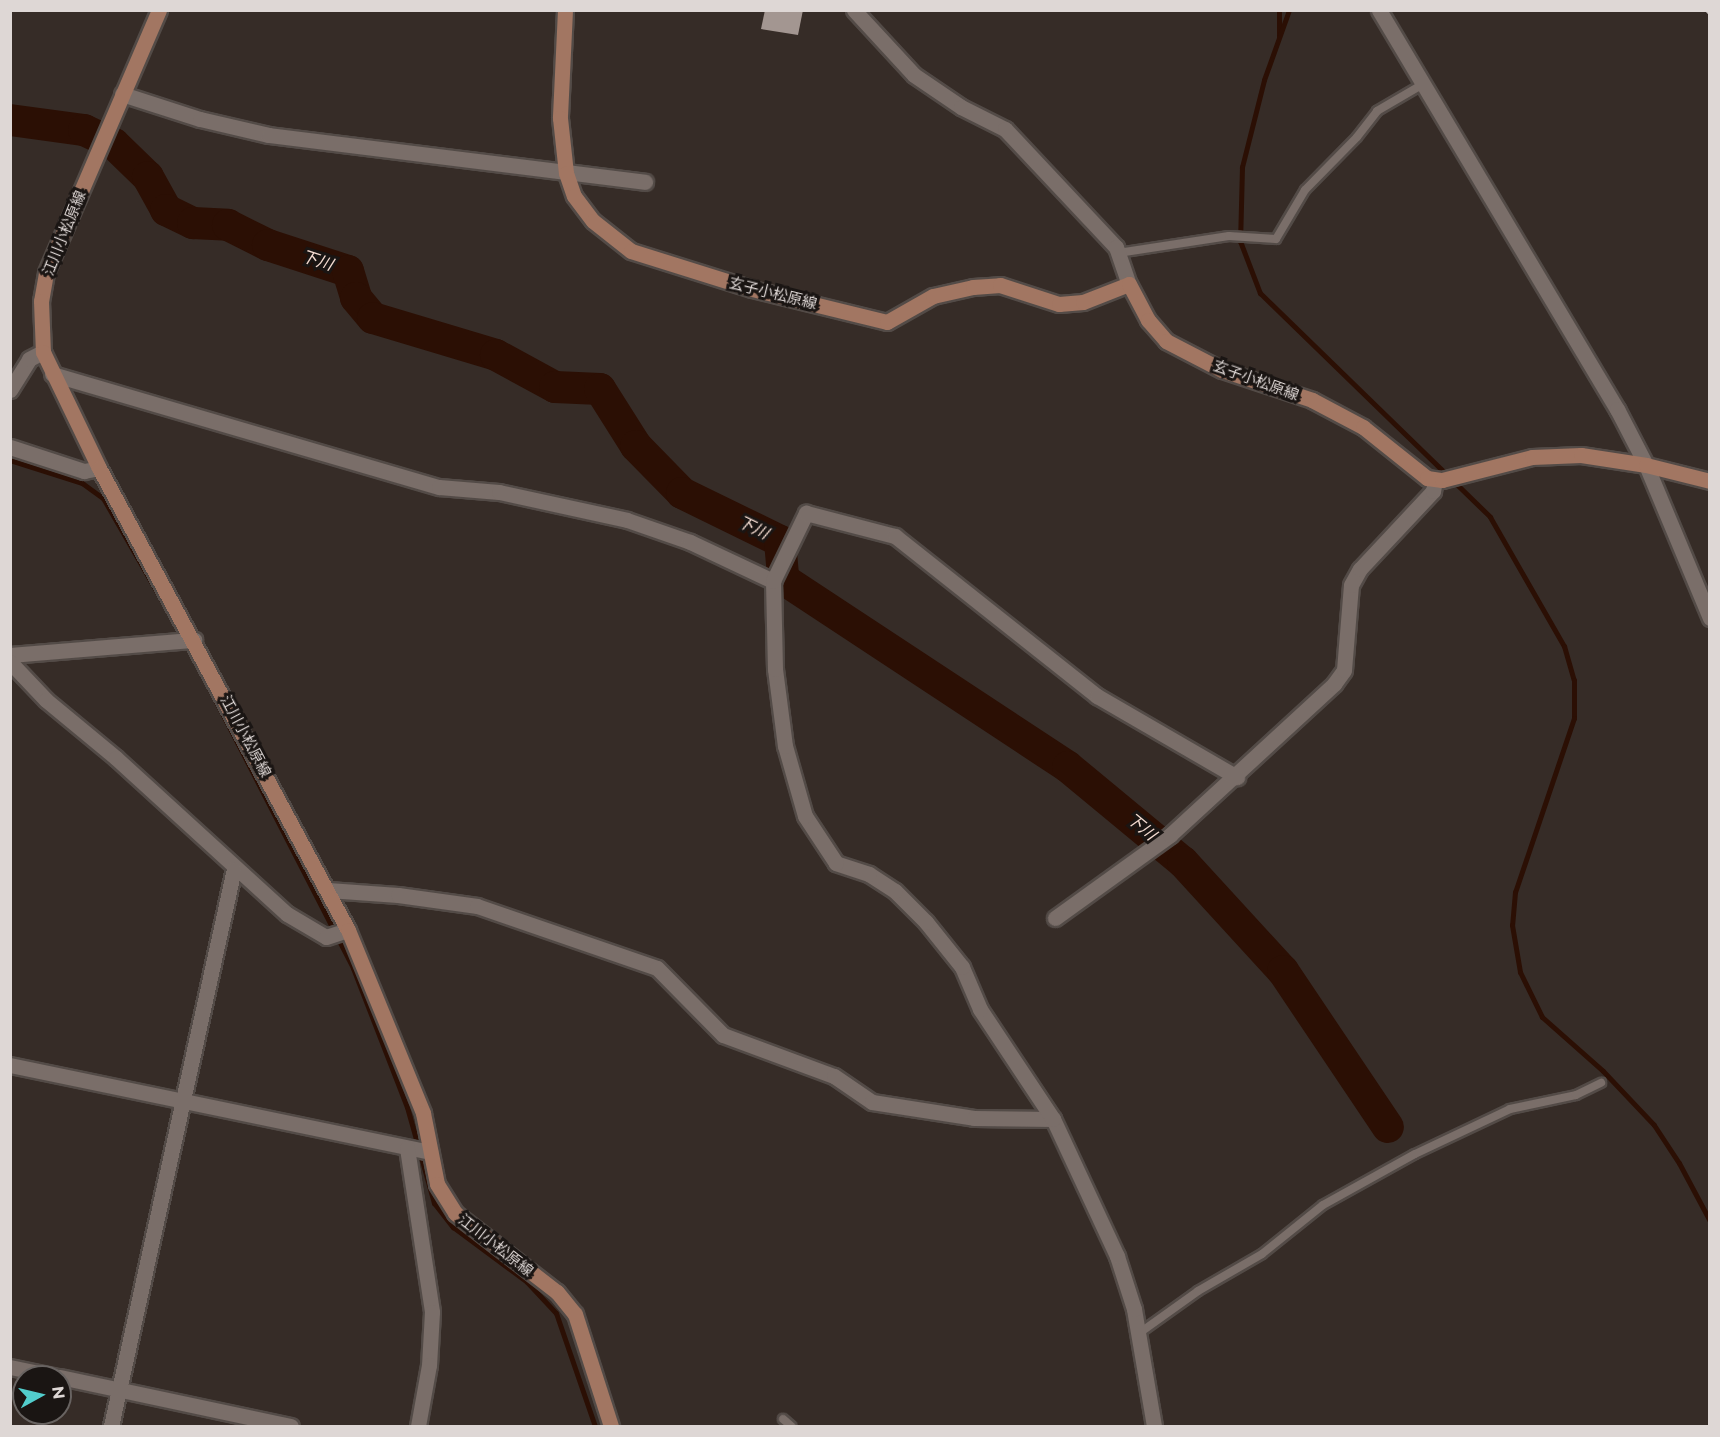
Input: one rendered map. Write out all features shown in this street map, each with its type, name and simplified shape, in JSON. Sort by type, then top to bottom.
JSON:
[{"type":"main road","name":"江川小松原線","points":[[159,10],[46,273],[40,324],[44,351],[52,374],[99,468],[194,640],[348,930],[419,1103],[437,1184],[455,1213],[557,1292],[575,1314],[611,1426]]},
{"type":"main road","name":"玄子小松原線","points":[[565,10],[560,118],[566,173],[574,196],[593,221],[631,250],[752,289],[887,322],[933,296],[973,287],[1000,285],[1059,304],[1083,302],[1129,284],[1148,320],[1166,341],[1222,370],[1312,400],[1363,427],[1434,481]]},
{"type":"main road","points":[[1434,481],[1532,457],[1581,455],[1646,465],[1710,481]]},
{"type":"street","points":[[854,10],[914,75],[961,107],[1005,129],[1080,207],[1118,253],[1129,284]]},
{"type":"street","points":[[1379,10],[1425,83],[1617,408],[1646,465],[1710,618]]},
{"type":"street","points":[[122,94],[200,119],[269,135],[645,183]]},
{"type":"street","points":[[10,390],[29,359],[44,351]]},
{"type":"street","points":[[52,374],[439,487],[499,492],[627,520],[690,542],[773,581]]},
{"type":"street","points":[[10,447],[84,471],[99,468]]},
{"type":"street","points":[[1055,918],[1170,835],[1237,777],[1344,670],[1351,585],[1360,569],[1433,491],[1434,481]]},
{"type":"street","points":[[1154,1426],[1134,1309],[1117,1256],[1053,1119],[981,1009],[962,967],[926,922],[869,874],[836,863],[805,816],[785,746],[775,669],[773,581],[806,513],[895,536],[1097,696],[1237,777]]},
{"type":"street","points":[[10,655],[194,640]]},
{"type":"street","points":[[10,662],[46,700],[116,758],[234,869],[287,914],[326,937],[348,930]]},
{"type":"street","points":[[111,1426],[234,869]]},
{"type":"street","points":[[328,890],[398,894],[477,906],[657,968],[723,1035],[834,1077],[872,1102],[974,1118],[1053,1119]]},
{"type":"street","points":[[10,1065],[430,1152]]},
{"type":"street","points":[[407,1148],[432,1312],[429,1365],[418,1426]]},
{"type":"street","points":[[72,1380],[291,1426]]},
{"type":"lane","points":[[1118,253],[1229,236],[1276,239],[1305,190],[1357,137],[1377,111],[1425,83]]},
{"type":"lane","points":[[1138,1334],[1198,1291],[1262,1254],[1323,1205],[1415,1154],[1510,1109],[1575,1095],[1601,1083]]},
{"type":"lane","points":[[783,1419],[791,1426]]},
{"type":"building","points":[[765,10],[803,10],[798,35],[761,29]]},
{"type":"waterway","points":[[1279,10],[1279,36]]},
{"type":"waterway","points":[[1289,10],[1264,80],[1242,167],[1240,241],[1260,293],[1490,517],[1564,646],[1574,680],[1574,718],[1515,892],[1512,925],[1520,972],[1542,1017],[1603,1071],[1654,1125],[1679,1163],[1710,1221]]},
{"type":"waterway","name":"下川","points":[[10,120],[84,130],[114,144],[148,177],[166,210],[193,223],[228,225],[268,245],[348,271],[356,298],[373,318],[496,355],[555,387],[600,389],[636,446],[682,493],[780,541],[783,579],[1068,767],[1183,862],[1283,971],[1388,1127]]},
{"type":"waterway","points":[[10,460],[82,483],[103,498],[172,618]]},
{"type":"waterway","points":[[202,674],[353,968],[407,1107],[434,1203],[453,1227],[527,1282],[556,1313],[595,1426]]}]
